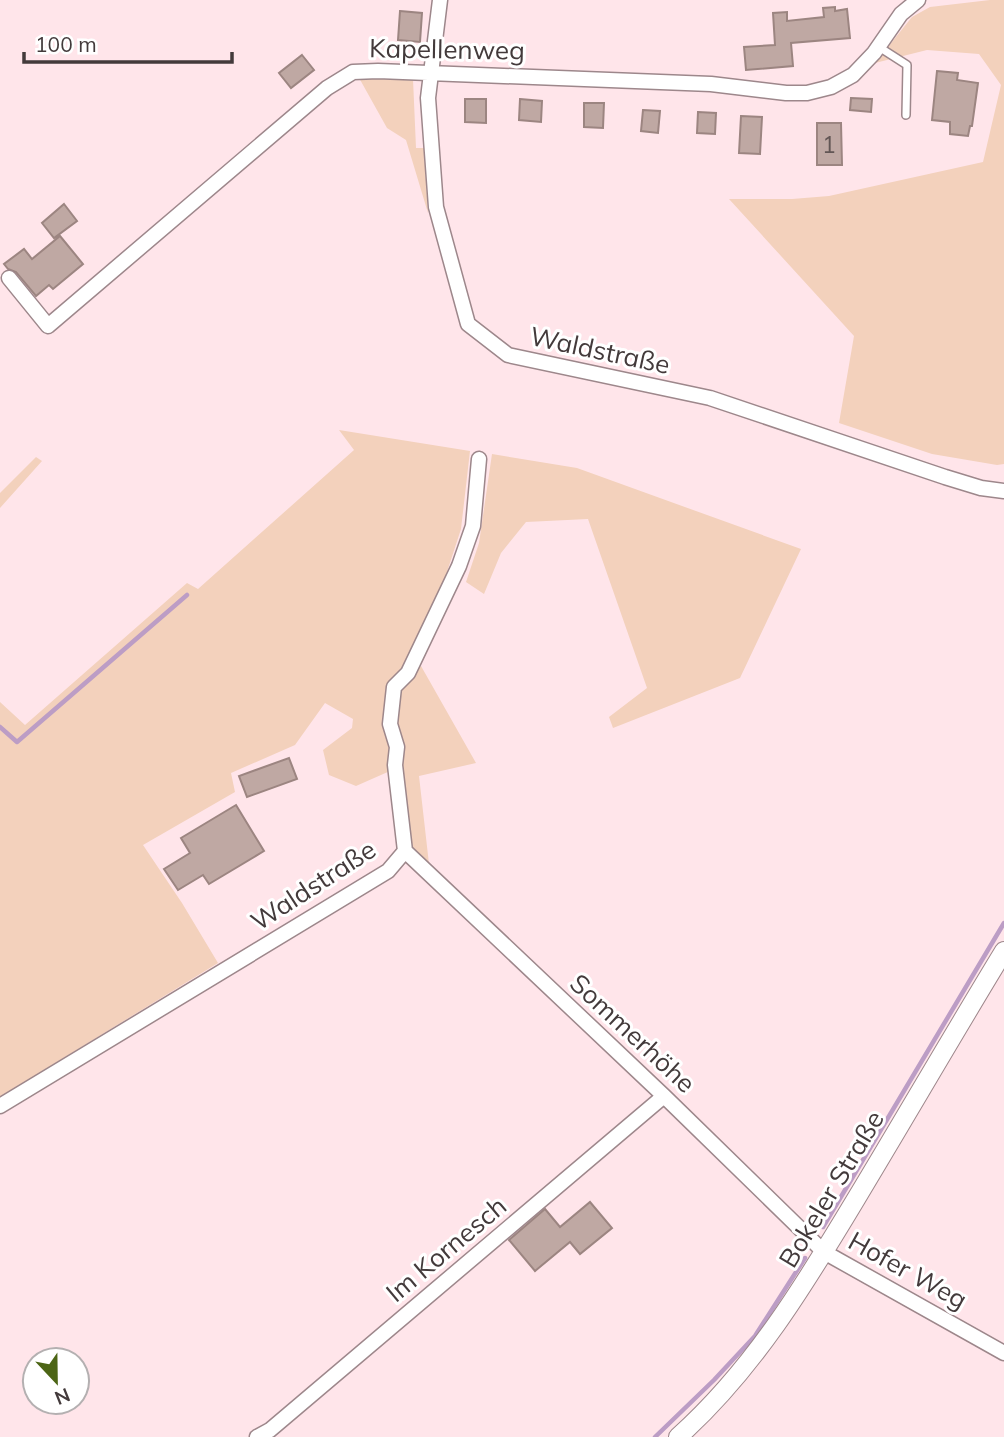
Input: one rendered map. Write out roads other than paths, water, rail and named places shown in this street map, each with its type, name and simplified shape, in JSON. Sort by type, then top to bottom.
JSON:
[{"type":"street","name":"Waldstraße","points":[[440,0],[428,98],[436,207],[468,324],[508,355],[710,398],[944,477],[981,488],[1004,491]]},
{"type":"street","name":"Kapellenweg","points":[[9,278],[48,326],[327,88],[353,72],[431,72],[711,83],[786,93],[807,93],[831,87],[853,75],[879,47],[901,14],[918,0]]},
{"type":"street","name":"Waldstraße","points":[[0,1106],[388,871],[405,851],[395,765],[397,747],[390,724],[394,687],[408,673],[458,566],[473,526],[480,459]]},
{"type":"street","name":"Sommerhöhe","points":[[405,851],[824,1252]]},
{"type":"street","name":"Bokeler Straße","points":[[678,1437],[747,1364],[786,1311],[1004,951]]},
{"type":"street","name":"Im Kornesch","points":[[257,1437],[281,1421],[664,1096]]},
{"type":"street","name":"Hofer Weg","points":[[824,1252],[1004,1353]]},
{"type":"lane","points":[[879,47],[906,65],[906,115]]},
{"type":"waterway","points":[[0,727],[17,742],[187,595]]},
{"type":"waterway","points":[[823,1227],[1004,923]]},
{"type":"waterway","points":[[655,1437],[755,1336],[805,1258]]}]
